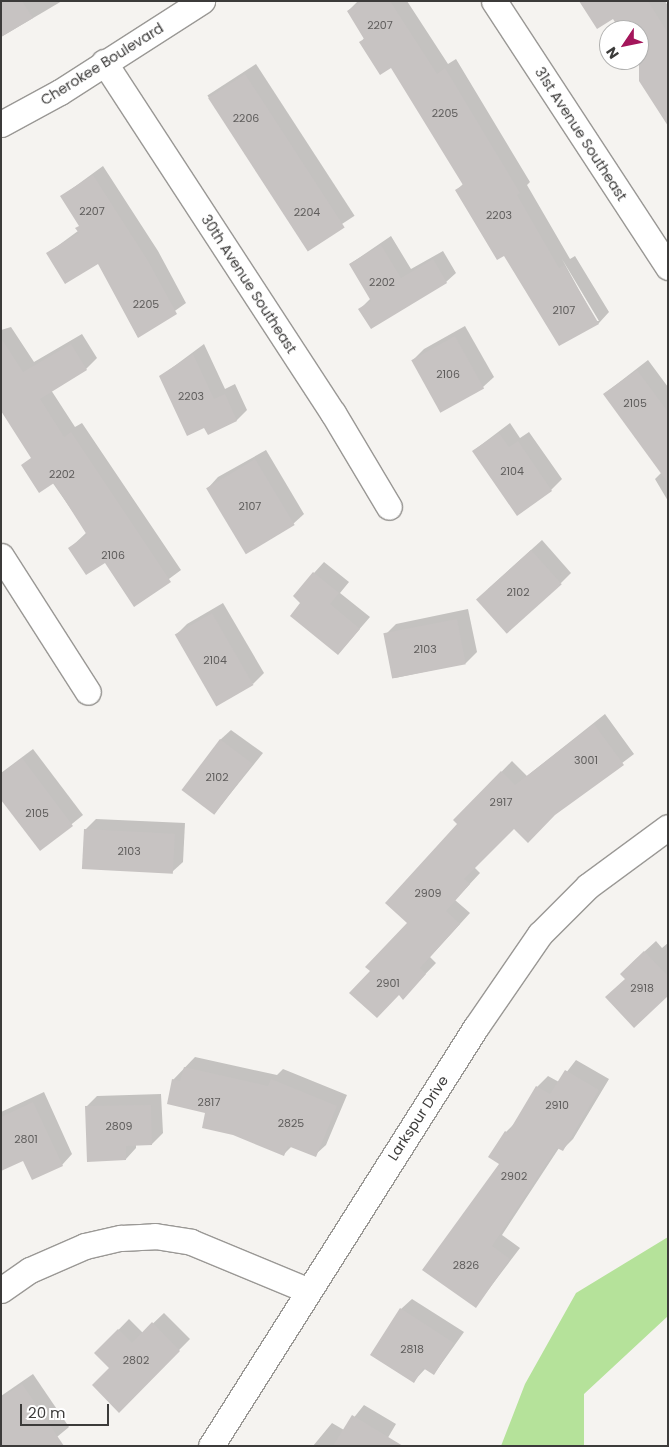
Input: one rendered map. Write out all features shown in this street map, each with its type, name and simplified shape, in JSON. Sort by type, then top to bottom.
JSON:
[{"type":"street","name":"Cherokee Boulevard","points":[[1,124],[202,1]]},
{"type":"street","name":"31st Avenue Southeast","points":[[494,1],[668,267]]},
{"type":"street","name":"30th Avenue Southeast","points":[[104,62],[333,413],[389,508]]},
{"type":"street","points":[[1,556],[88,692]]},
{"type":"street","name":"Larkspur Drive","points":[[211,1446],[307,1290],[476,1027],[540,934],[588,886],[668,827]]},
{"type":"street","points":[[1,1290],[30,1270],[85,1246],[122,1238],[155,1236],[191,1242],[307,1290]]},
{"type":"green space","points":[[668,1237],[668,1316],[584,1394],[584,1446],[501,1446],[525,1384],[576,1293]]},
{"type":"building","points":[[1,1],[22,1],[33,18],[1,37]]},
{"type":"building","points":[[362,1],[390,1],[437,74],[445,68],[520,193],[517,195],[559,268],[564,265],[599,324],[559,346],[504,256],[497,260],[455,190],[463,185],[391,68],[380,75],[359,42],[364,39],[347,11]]},
{"type":"building","points":[[579,1],[648,1],[668,33],[668,126],[639,81],[639,70],[649,70],[649,20],[599,20],[599,28],[597,29]]},
{"type":"building","points":[[245,74],[345,227],[308,251],[208,98]]},
{"type":"building","points":[[93,175],[148,261],[177,314],[138,338],[98,264],[65,284],[46,253],[79,233],[75,228],[79,226],[60,196]]},
{"type":"building","points":[[381,245],[401,278],[433,259],[447,283],[371,329],[358,309],[371,301],[349,264]]},
{"type":"building","points":[[455,336],[484,388],[440,413],[411,360]]},
{"type":"building","points":[[1,338],[23,372],[71,344],[87,370],[40,399],[64,437],[71,432],[171,582],[134,607],[105,563],[86,575],[68,548],[87,535],[54,483],[39,493],[21,465],[31,458],[1,411]]},
{"type":"building","points":[[193,354],[214,399],[225,394],[237,421],[208,435],[204,428],[187,436],[159,376]]},
{"type":"building","points":[[637,370],[668,412],[668,483],[603,394]]},
{"type":"building","points":[[499,433],[509,447],[518,441],[552,491],[517,516],[472,451]]},
{"type":"building","points":[[255,459],[295,525],[246,554],[206,488]]},
{"type":"building","points":[[531,550],[562,584],[507,634],[476,600]]},
{"type":"building","points":[[313,572],[339,593],[330,604],[360,629],[338,655],[290,616],[300,603],[293,596]]},
{"type":"building","points":[[212,613],[254,685],[216,706],[175,634]]},
{"type":"building","points":[[457,619],[466,664],[392,678],[383,633]]},
{"type":"building","points":[[594,724],[624,765],[555,815],[528,843],[514,829],[464,879],[470,884],[446,911],[460,924],[420,968],[426,974],[403,1000],[399,995],[377,1018],[349,993],[370,971],[365,967],[407,923],[385,903],[457,824],[453,820],[501,771],[515,785]]},
{"type":"building","points":[[220,739],[253,764],[214,815],[181,790]]},
{"type":"building","points":[[22,758],[73,826],[40,851],[1,800],[1,774]]},
{"type":"building","points":[[84,829],[175,834],[173,874],[82,869]]},
{"type":"building","points":[[644,951],[668,976],[668,996],[634,1028],[605,997],[625,979],[620,974]]},
{"type":"building","points":[[184,1067],[268,1086],[271,1079],[337,1106],[316,1157],[288,1146],[284,1156],[233,1135],[202,1128],[205,1113],[167,1104],[172,1079],[180,1081]]},
{"type":"building","points":[[565,1070],[599,1090],[563,1151],[557,1148],[492,1246],[510,1259],[476,1308],[422,1270],[499,1164],[488,1157],[505,1131],[508,1133],[536,1086],[550,1094]]},
{"type":"building","points":[[33,1102],[63,1166],[32,1180],[23,1161],[1,1171],[1,1117]]},
{"type":"building","points":[[151,1105],[152,1145],[126,1146],[126,1160],[87,1162],[85,1106]]},
{"type":"building","points":[[400,1308],[454,1343],[434,1375],[423,1368],[414,1383],[370,1355]]},
{"type":"building","points":[[152,1322],[180,1351],[119,1413],[92,1385],[109,1368],[94,1353],[118,1329],[132,1343]]},
{"type":"building","points":[[22,1384],[64,1446],[1,1446],[1,1398]]},
{"type":"building","points":[[352,1415],[403,1446],[333,1446]]}]
